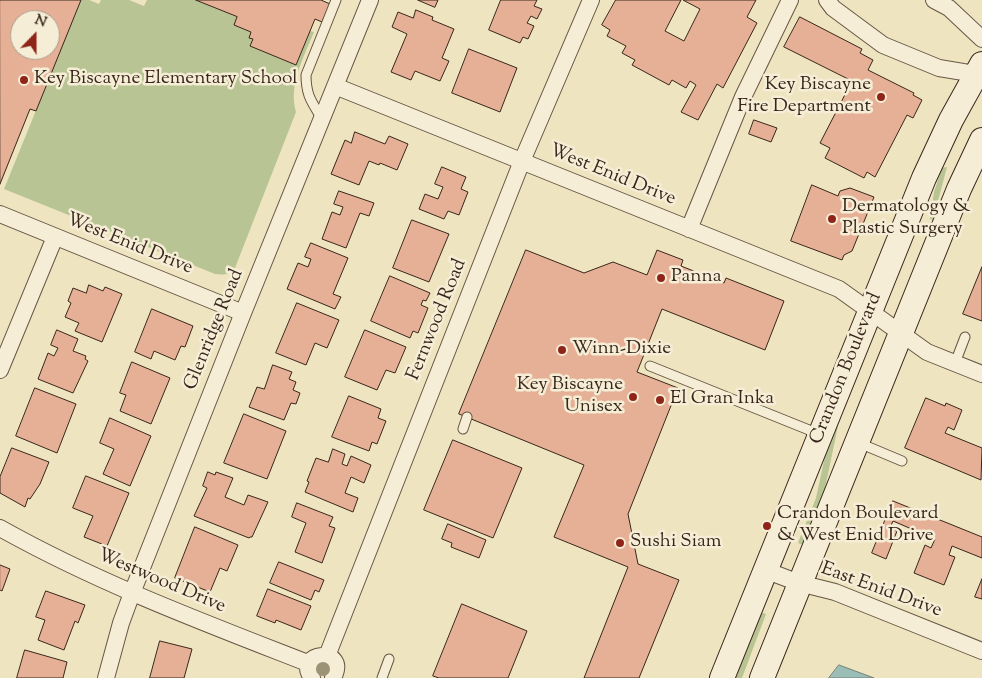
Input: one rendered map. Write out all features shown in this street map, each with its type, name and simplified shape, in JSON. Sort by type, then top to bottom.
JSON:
[{"type":"main road","name":"Crandon Boulevard","points":[[722,678],[924,178],[951,120],[980,71]]},
{"type":"main road","name":"Crandon Boulevard","points":[[762,678],[900,333],[959,189],[982,140]]},
{"type":"street","name":"Glenridge Road","points":[[106,678],[121,623],[132,593],[370,0]]},
{"type":"street","name":"Fernwood Road","points":[[327,656],[522,161],[591,0]]},
{"type":"street","points":[[689,229],[743,97],[790,0]]},
{"type":"street","points":[[828,0],[833,8],[883,44],[939,68],[980,71]]},
{"type":"street","points":[[934,0],[949,8],[982,38]]},
{"type":"street","name":"West Enid Drive","points":[[335,86],[839,289],[927,352],[982,374]]},
{"type":"street","name":"West Enid Drive","points":[[0,214],[243,313]]},
{"type":"street","points":[[0,370],[55,237]]},
{"type":"street","name":"Westwood Drive","points":[[0,528],[132,593],[310,671]]},
{"type":"street","name":"East Enid Drive","points":[[766,570],[799,583],[835,592],[982,651]]},
{"type":"street","points":[[310,671],[315,657],[327,656],[336,665],[338,677]]},
{"type":"lane","points":[[322,119],[309,98],[306,88],[306,75],[336,0]]},
{"type":"lane","points":[[954,363],[965,336]]},
{"type":"lane","points":[[650,366],[820,434]]},
{"type":"lane","points":[[463,429],[468,417]]},
{"type":"lane","points":[[856,442],[902,461]]},
{"type":"lane","points":[[382,678],[389,659]]},
{"type":"green space","points":[[81,0],[89,0],[99,4],[101,0],[129,0],[144,6],[147,0],[196,0],[237,17],[251,32],[249,38],[253,39],[250,46],[296,65],[310,31],[314,32],[298,71],[294,92],[296,112],[235,268],[231,272],[215,274],[4,189],[57,60],[60,60],[60,52]]},
{"type":"green space","points":[[947,167],[933,220],[930,219],[934,192],[942,168]]},
{"type":"green space","points":[[835,426],[838,426],[823,498],[803,545],[798,543],[816,498],[827,447]]},
{"type":"green space","points":[[760,612],[766,614],[742,678],[734,678]]},
{"type":"water","points":[[839,665],[874,678],[829,678]]},
{"type":"building","name":"Key Biscayne Elementary School","points":[[0,0],[81,0],[60,52],[60,10],[10,10],[10,60],[57,60],[36,111],[30,109],[0,184]]},
{"type":"building","name":"Key Biscayne Elementary School","points":[[196,0],[321,0],[330,4],[322,22],[315,19],[296,65],[250,46],[253,39],[249,38],[251,32],[234,25],[237,17]]},
{"type":"building","points":[[418,0],[438,0],[435,7]]},
{"type":"building","points":[[501,0],[537,0],[534,6],[542,9],[537,19],[531,16],[527,23],[534,26],[528,39],[523,37],[520,43],[489,30]]},
{"type":"building","points":[[616,0],[681,0],[665,31],[684,41],[700,9],[683,0],[756,0],[747,17],[757,23],[723,88],[717,84],[698,120],[681,112],[696,85],[690,81],[686,88],[672,80],[669,85],[632,65],[635,60],[622,53],[626,46],[607,36],[610,30],[602,25]]},
{"type":"building","points":[[416,10],[433,17],[432,20],[454,29],[442,58],[449,61],[440,81],[415,71],[411,80],[391,72],[407,34],[392,27],[398,12],[413,18]]},
{"type":"building","name":"Key Biscayne Fire Department","points":[[800,17],[862,49],[860,53],[873,60],[868,70],[914,93],[913,95],[922,100],[913,118],[907,115],[875,177],[867,172],[864,178],[825,158],[830,148],[820,143],[852,81],[784,47]]},
{"type":"building","points":[[469,49],[517,68],[500,112],[452,93]]},
{"type":"building","points":[[754,120],[777,128],[771,142],[749,134]]},
{"type":"building","points":[[355,132],[385,144],[389,136],[408,144],[397,170],[369,161],[359,185],[331,174],[345,140],[351,143]]},
{"type":"building","points":[[442,167],[466,177],[461,189],[468,192],[459,215],[448,211],[444,219],[419,209],[425,194],[438,199],[443,187],[435,184]]},
{"type":"building","name":"Dermatology & Plastic Surgery","points":[[812,185],[838,196],[840,191],[850,188],[874,197],[852,251],[844,255],[842,260],[791,241]]},
{"type":"building","points":[[339,191],[374,203],[369,216],[360,213],[346,248],[322,239],[332,212],[340,215],[343,207],[334,204]]},
{"type":"building","points":[[412,220],[449,234],[429,282],[393,268]]},
{"type":"building","points":[[311,243],[348,258],[333,294],[341,297],[335,309],[287,289],[298,263],[308,267],[311,259],[305,257]]},
{"type":"building","points":[[526,250],[584,273],[613,262],[647,275],[657,250],[683,260],[681,266],[724,283],[726,278],[784,301],[765,350],[662,309],[637,372],[678,388],[628,514],[638,564],[679,580],[639,678],[584,678],[628,567],[554,537],[584,465],[459,414]]},
{"type":"building","points":[[982,267],[982,321],[963,314]]},
{"type":"building","points":[[390,276],[430,293],[426,301],[423,300],[421,305],[428,308],[418,333],[413,331],[410,338],[371,321]]},
{"type":"building","points":[[89,285],[103,291],[105,287],[122,294],[102,342],[75,331],[79,323],[65,317],[71,303],[68,301],[73,288],[86,293]]},
{"type":"building","points":[[297,303],[339,320],[327,348],[315,343],[306,365],[276,353]]},
{"type":"building","points":[[152,309],[193,326],[185,347],[181,346],[175,360],[154,351],[151,359],[135,352]]},
{"type":"building","points":[[57,330],[78,339],[73,351],[86,356],[85,359],[88,361],[73,393],[38,379],[48,353],[54,356],[58,348],[51,345]]},
{"type":"building","points":[[365,330],[406,347],[395,373],[386,370],[377,390],[345,377]]},
{"type":"building","points":[[132,362],[170,378],[151,424],[120,411],[126,395],[120,393]]},
{"type":"building","points":[[273,365],[292,372],[289,379],[296,382],[293,390],[300,393],[296,404],[291,403],[284,420],[249,407],[257,387],[264,389]]},
{"type":"building","points":[[35,388],[76,404],[57,453],[16,436]]},
{"type":"building","points":[[349,396],[381,409],[378,418],[386,421],[377,444],[372,442],[369,451],[332,437]]},
{"type":"building","points":[[926,398],[945,406],[946,403],[962,410],[954,430],[948,427],[945,433],[982,448],[981,480],[905,448]]},
{"type":"building","points":[[244,414],[286,431],[267,479],[224,463]]},
{"type":"building","points":[[110,418],[151,436],[130,486],[103,474],[114,449],[100,443]]},
{"type":"building","points":[[453,440],[522,468],[493,538],[424,510]]},
{"type":"building","points":[[12,448],[49,462],[40,484],[30,499],[28,498],[25,507],[0,493],[0,477]]},
{"type":"building","points":[[333,449],[345,454],[342,464],[347,466],[351,456],[371,465],[364,483],[351,477],[345,493],[358,498],[353,512],[305,492],[316,458],[328,462]]},
{"type":"building","points":[[208,472],[215,475],[216,472],[233,478],[225,497],[244,505],[248,495],[268,502],[252,537],[249,538],[194,516],[207,488],[203,486]]},
{"type":"building","points":[[86,476],[129,493],[107,546],[84,537],[93,516],[73,508]]},
{"type":"building","points":[[893,501],[982,537],[982,558],[952,546],[949,555],[955,557],[944,585],[914,573],[925,545],[931,548],[935,539],[893,521],[890,528],[897,531],[886,559],[872,553]]},
{"type":"building","points":[[297,503],[333,517],[329,526],[335,528],[322,563],[295,552],[306,523],[292,517]]},
{"type":"building","points":[[448,524],[486,540],[479,558],[451,547],[452,543],[442,539]]},
{"type":"building","points":[[195,527],[238,545],[227,571],[220,568],[210,592],[175,578]]},
{"type":"building","points":[[279,562],[324,580],[319,592],[315,590],[311,600],[270,583]]},
{"type":"building","points":[[0,565],[10,569],[2,591],[0,590]]},
{"type":"building","points":[[982,579],[982,599],[975,597]]},
{"type":"building","points":[[268,589],[311,606],[301,630],[276,620],[275,623],[257,616]]},
{"type":"building","points":[[46,591],[85,605],[78,623],[75,621],[64,650],[38,640],[45,620],[36,617]]},
{"type":"building","points":[[462,604],[527,631],[508,678],[439,678],[433,676]]},
{"type":"building","points":[[160,641],[192,649],[184,678],[150,678]]},
{"type":"building","points":[[25,650],[67,662],[63,678],[17,678]]},
{"type":"place","name":"Key Biscayne Elementary School","points":[[24,80]]},
{"type":"place","name":"Key Biscayne Fire Department","points":[[881,97]]},
{"type":"place","name":"Dermatology & Plastic Surgery","points":[[832,219]]},
{"type":"place","name":"Panna","points":[[661,278]]},
{"type":"place","name":"Winn-Dixie","points":[[562,350]]},
{"type":"place","name":"Key Biscayne Unisex","points":[[633,397]]},
{"type":"place","name":"El Gran Inka","points":[[660,400]]},
{"type":"place","name":"Crandon Boulevard & West Enid Drive","points":[[767,526]]},
{"type":"place","name":"Sushi Siam","points":[[620,543]]}]
